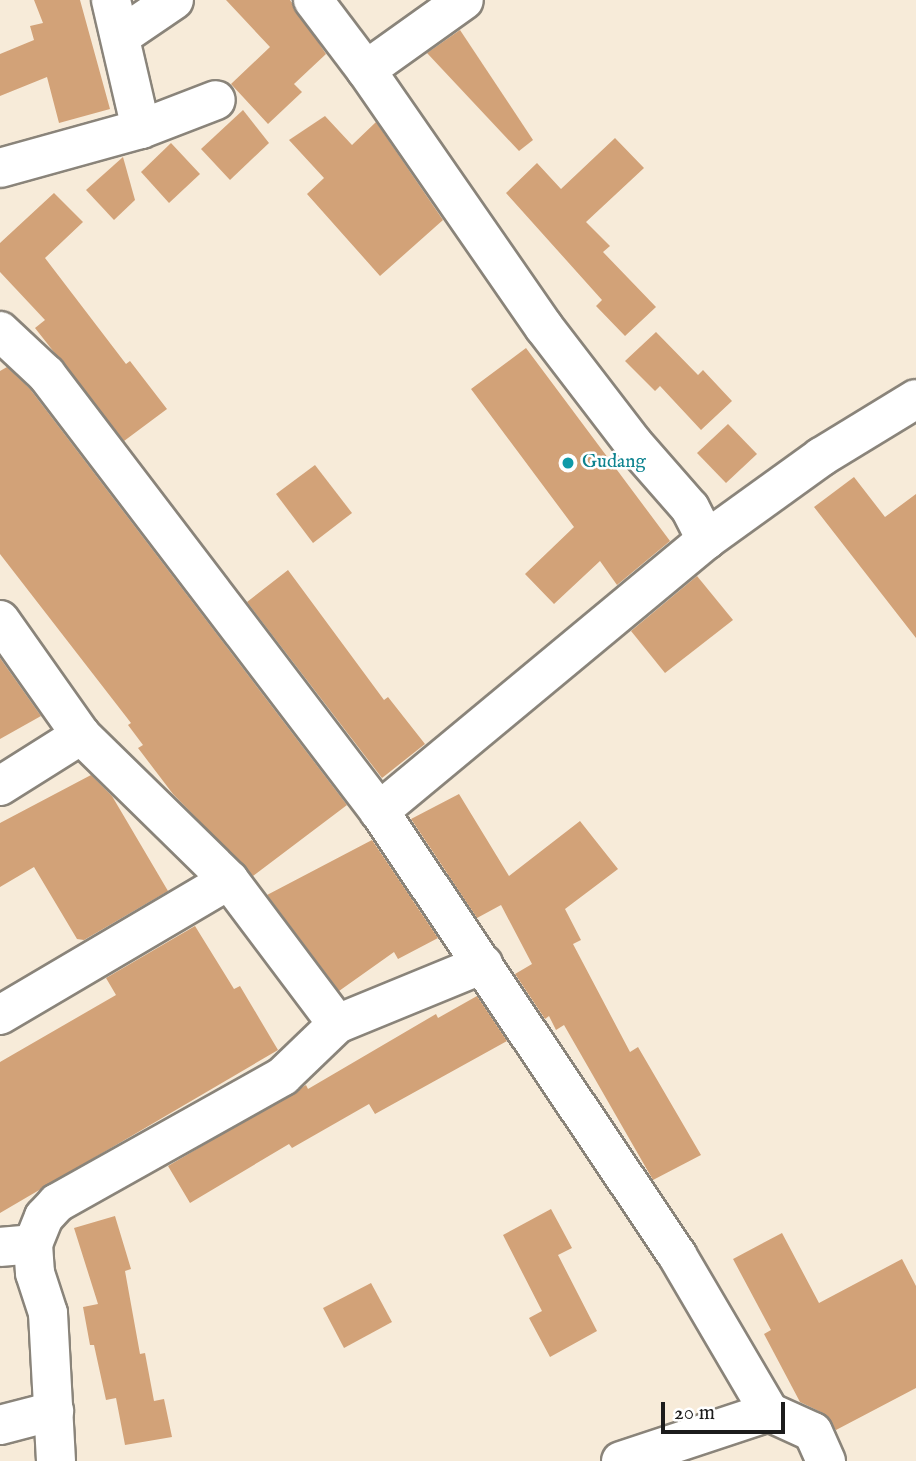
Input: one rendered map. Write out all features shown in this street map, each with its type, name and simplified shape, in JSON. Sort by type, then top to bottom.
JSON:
[{"type":"street","points":[[141,129],[116,18],[174,0]]},
{"type":"street","points":[[313,0],[366,70],[544,327],[633,443],[690,508],[706,540]]},
{"type":"street","points":[[366,70],[464,0]]},
{"type":"street","points":[[0,168],[141,129],[216,100]]},
{"type":"street","points":[[0,331],[46,374],[379,811],[677,1255],[769,1412],[813,1432],[826,1461]]},
{"type":"street","points":[[379,811],[706,540],[821,457],[916,399]]},
{"type":"street","points":[[0,620],[81,735],[229,880],[337,1024]]},
{"type":"street","points":[[0,786],[81,735]]},
{"type":"street","points":[[0,1015],[229,880]]},
{"type":"street","points":[[56,1461],[48,1313],[35,1273],[16,1245],[57,1203],[283,1076],[337,1024],[483,964]]},
{"type":"street","points":[[0,1425],[54,1411]]},
{"type":"street","points":[[621,1461],[769,1412]]},
{"type":"building","points":[[34,0],[80,0],[110,109],[59,123],[47,77],[0,96],[0,54],[34,40],[30,26],[43,23]]},
{"type":"building","points":[[226,0],[290,0],[326,54],[294,84],[302,92],[268,124],[231,84],[270,47]]},
{"type":"building","points":[[460,30],[533,140],[519,151],[427,53]]},
{"type":"building","points":[[243,110],[269,143],[230,180],[201,149]]},
{"type":"building","points":[[325,116],[352,145],[376,122],[443,220],[380,276],[307,194],[324,178],[289,140]]},
{"type":"building","points":[[615,138],[644,168],[586,222],[610,246],[603,252],[656,307],[625,336],[596,306],[602,300],[506,193],[537,163],[561,189]]},
{"type":"building","points":[[171,143],[200,174],[169,203],[141,172]]},
{"type":"building","points":[[123,157],[135,200],[114,220],[86,190]]},
{"type":"building","points":[[54,193],[83,222],[45,258],[126,364],[130,361],[167,409],[124,441],[35,328],[45,320],[0,272],[0,243]]},
{"type":"building","points":[[656,332],[698,375],[703,370],[732,401],[701,430],[660,386],[655,391],[625,361]]},
{"type":"building","name":"Gudang","points":[[526,348],[670,541],[617,585],[600,561],[554,604],[525,574],[574,527],[471,389]]},
{"type":"building","points":[[7,367],[30,389],[347,805],[253,876],[173,794],[138,748],[143,745],[128,725],[131,723],[0,554],[0,371]]},
{"type":"building","points":[[728,424],[757,454],[726,483],[697,453]]},
{"type":"building","points":[[315,465],[352,513],[313,543],[276,494]]},
{"type":"building","points":[[854,477],[885,517],[916,494],[916,638],[814,507]]},
{"type":"building","points":[[288,570],[384,700],[388,697],[425,744],[382,778],[247,602]]},
{"type":"building","points":[[697,576],[733,620],[665,673],[631,631]]},
{"type":"building","points":[[0,658],[41,716],[0,739]]},
{"type":"building","points":[[91,775],[112,796],[168,891],[84,940],[77,939],[34,867],[0,887],[0,823]]},
{"type":"building","points":[[459,794],[509,876],[580,821],[618,869],[565,909],[581,940],[573,944],[630,1052],[638,1047],[701,1155],[653,1180],[564,1025],[556,1030],[549,1016],[545,1019],[515,974],[532,964],[501,905],[477,918],[411,819]]},
{"type":"building","points":[[372,840],[438,938],[398,959],[394,952],[339,991],[267,895]]},
{"type":"building","points":[[195,926],[234,989],[240,986],[278,1050],[0,1213],[0,1062],[116,995],[106,978]]},
{"type":"building","points":[[477,996],[507,1041],[375,1114],[369,1104],[292,1148],[289,1144],[190,1203],[168,1166],[306,1085],[308,1089],[436,1014],[438,1018]]},
{"type":"building","points":[[551,1209],[572,1248],[558,1255],[597,1331],[550,1357],[529,1318],[542,1311],[503,1235]]},
{"type":"building","points":[[115,1216],[131,1269],[125,1271],[140,1354],[145,1353],[154,1401],[164,1399],[172,1437],[125,1445],[116,1398],[106,1400],[94,1345],[90,1345],[83,1307],[98,1304],[74,1228]]},
{"type":"building","points":[[782,1233],[819,1303],[902,1259],[916,1286],[916,1388],[836,1430],[823,1413],[800,1402],[764,1334],[771,1330],[733,1259]]},
{"type":"building","points":[[371,1283],[392,1322],[344,1348],[323,1308]]},
{"type":"place","name":"Gudang","points":[[568,463]]}]
